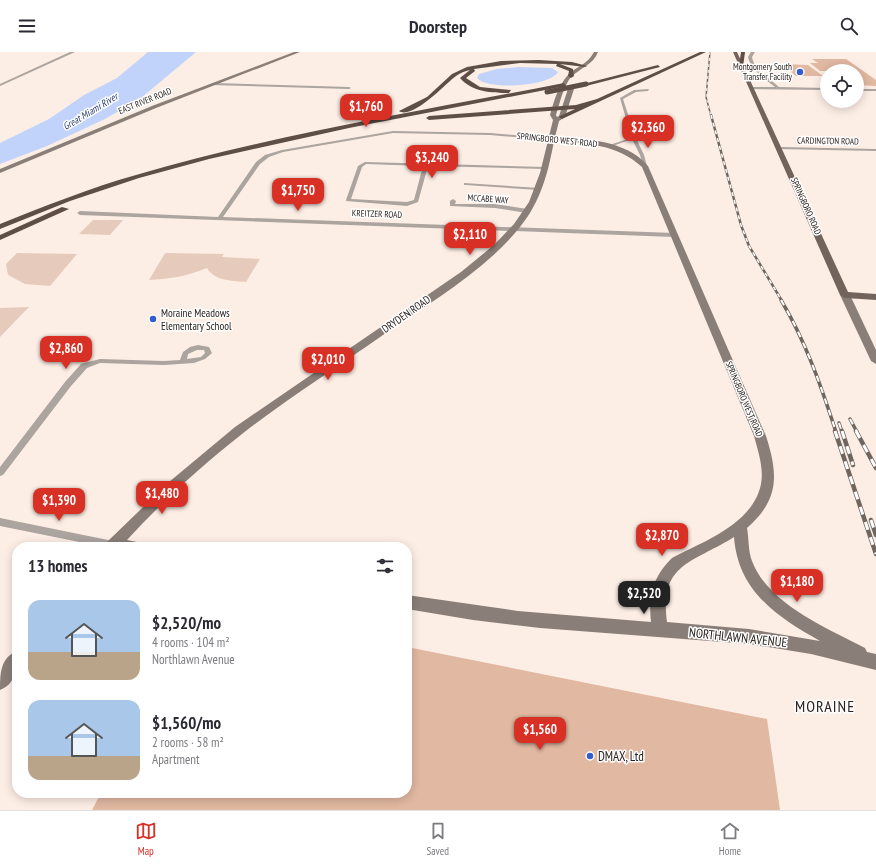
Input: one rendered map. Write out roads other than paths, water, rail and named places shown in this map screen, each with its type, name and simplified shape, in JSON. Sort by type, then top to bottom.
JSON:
[{"type":"highway","points":[[262,144],[587,82],[655,66],[701,52]]},
{"type":"highway","points":[[525,111],[543,112],[557,117],[599,100],[701,52]]},
{"type":"highway","points":[[741,67],[743,52]]},
{"type":"highway","points":[[0,238],[85,201],[179,168],[245,152],[564,85],[587,82],[662,60]]},
{"type":"highway","points":[[0,227],[67,199],[174,165],[403,111],[427,99],[455,75],[467,69],[494,64],[522,62],[585,66]]},
{"type":"highway","points":[[545,63],[568,68],[571,71],[571,76]]},
{"type":"highway","points":[[549,89],[498,91],[475,86],[463,78],[468,72],[488,66],[545,63],[585,66]]},
{"type":"highway","points":[[356,129],[429,118],[583,106],[599,100]]},
{"type":"main road","name":"SPRINGBORO ROAD","points":[[735,52],[750,88],[780,148],[845,295]]},
{"type":"main road","points":[[845,295],[876,297]]},
{"type":"street","points":[[0,85],[73,52]]},
{"type":"street","name":"EAST RIVER ROAD","points":[[0,171],[42,155],[128,117],[298,52]]},
{"type":"street","name":"DRYDEN ROAD","points":[[557,117],[555,109],[560,91],[571,76],[593,59],[596,52]]},
{"type":"street","points":[[753,52],[750,57],[752,65],[779,88]]},
{"type":"street","name":"DRYDEN ROAD","points":[[116,542],[211,452],[268,408],[464,274],[486,257],[515,228],[527,211],[539,189],[557,117],[564,108],[576,79],[587,68],[585,66]]},
{"type":"street","points":[[214,84],[349,88]]},
{"type":"street","points":[[750,88],[820,89]]},
{"type":"street","points":[[645,166],[633,137],[621,99],[635,91],[648,90]]},
{"type":"street","points":[[864,90],[876,90]]},
{"type":"street","name":"SPRINGBORO WEST ROAD","points":[[220,218],[258,163],[268,156],[282,151],[393,132],[490,134],[592,142],[628,153],[645,166],[757,429],[768,461],[769,480],[762,503],[753,515],[740,527],[669,568],[662,578],[659,588],[658,601],[660,630]]},
{"type":"street","points":[[608,146],[626,141],[633,137]]},
{"type":"street","name":"CARDINGTON ROAD","points":[[780,148],[876,150]]},
{"type":"street","points":[[426,164],[418,200],[411,203],[352,202],[348,200],[360,166],[364,163],[426,164],[544,168]]},
{"type":"street","points":[[466,184],[539,189]]},
{"type":"street","name":"MCCABE WAY","points":[[453,201],[452,205],[495,206],[527,211]]},
{"type":"street","name":"KREITZER ROAD","points":[[80,213],[674,235]]},
{"type":"street","name":"SPRINGBORO ROAD","points":[[845,295],[876,361]]},
{"type":"street","points":[[0,473],[68,384],[84,366],[100,361],[164,363],[183,360]]},
{"type":"street","points":[[0,522],[93,542]]},
{"type":"street","points":[[740,527],[745,563],[763,593],[794,618],[875,662]]},
{"type":"street","name":"NORTHLAWN AVENUE","points":[[412,603],[451,610],[525,619],[771,640],[810,646],[875,662]]},
{"type":"street","points":[[0,682],[12,666]]},
{"type":"water","name":"Great Miami River","points":[[148,52],[196,52],[141,98],[105,119],[47,146],[0,164],[0,143],[49,119],[84,95],[117,78]]},
{"type":"water","points":[[519,67],[552,68],[558,72],[553,77],[544,81],[506,86],[493,85],[483,82],[477,78],[479,74],[497,69]]},
{"type":"railway","points":[[710,52],[706,97],[711,116]]},
{"type":"railway","points":[[711,115],[741,225],[749,246],[782,301]]},
{"type":"railway","points":[[781,300],[798,332],[819,381],[836,432]]},
{"type":"railway","points":[[850,419],[857,432]]},
{"type":"railway","points":[[839,423],[842,432]]},
{"type":"railway","points":[[835,431],[876,554]]},
{"type":"railway","points":[[842,431],[853,465]]},
{"type":"railway","points":[[856,431],[876,468]]},
{"type":"railway","points":[[871,520],[876,535]]},
{"type":"place","name":"Montgomery South Transfer Facility","points":[[800,72]]},
{"type":"place","name":"Moraine Meadows Elementary School","points":[[153,319]]},
{"type":"place","name":"DMAX, Ltd","points":[[590,756]]},
{"type":"district","name":"MORAINE","points":[[825,706]]}]
